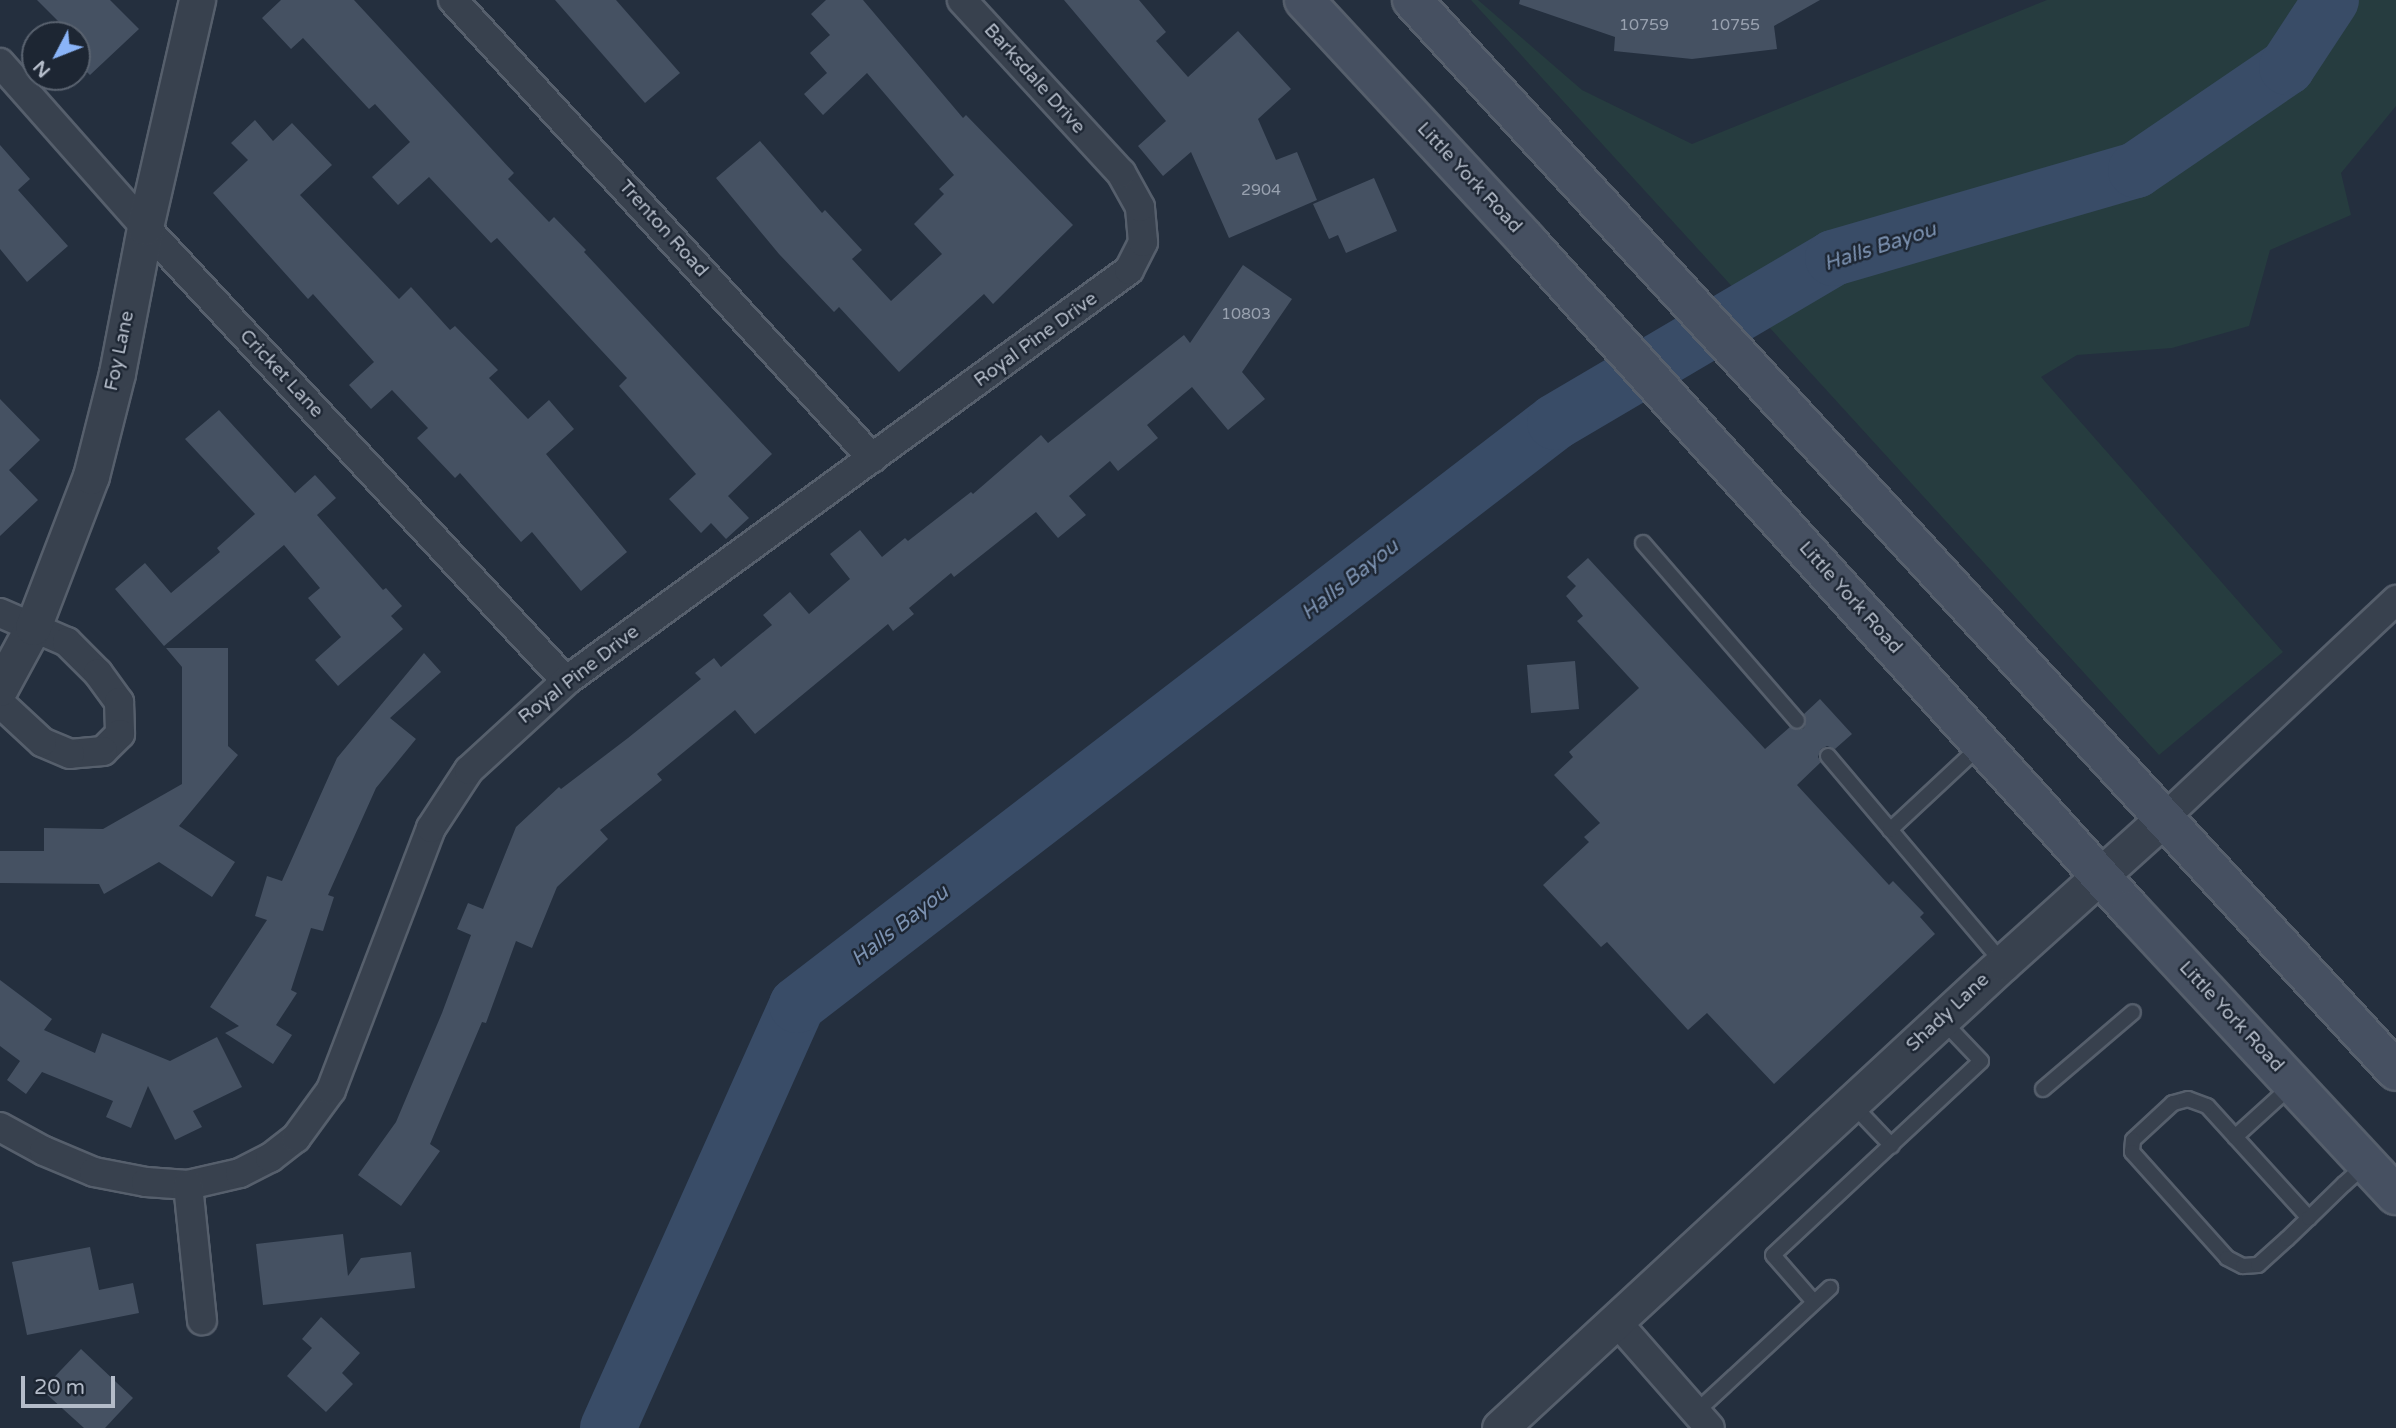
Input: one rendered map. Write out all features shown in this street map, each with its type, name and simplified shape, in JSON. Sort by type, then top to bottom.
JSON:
[{"type":"main road","name":"Little York Road","points":[[1304,0],[1526,240],[2100,875],[2396,1195]]},
{"type":"main road","points":[[1412,0],[2396,1071]]},
{"type":"street","name":"Foy Lane","points":[[0,688],[33,627],[91,476],[117,373],[145,227],[197,0]]},
{"type":"street","name":"Trenton Road","points":[[453,0],[872,458]]},
{"type":"street","name":"Barksdale Drive","points":[[962,0],[1107,158]]},
{"type":"street","name":"Cricket Lane","points":[[0,64],[145,227],[566,681]]},
{"type":"street","name":"Royal Pine Drive","points":[[0,1126],[44,1151],[94,1172],[146,1182],[188,1185],[240,1173],[270,1158],[296,1138],[317,1113],[344,1060],[430,828],[469,770],[566,681],[1129,270],[1143,242],[1140,207],[1121,173],[1107,158]]},
{"type":"street","name":"Shady Lane","points":[[1500,1428],[1941,1019],[2163,819],[2396,600]]},
{"type":"street","points":[[0,613],[66,642],[98,673],[119,702],[120,734],[103,751],[70,754],[41,742],[0,703]]},
{"type":"street","points":[[188,1185],[202,1320]]},
{"type":"street","points":[[1616,1321],[1703,1420]]},
{"type":"lane","points":[[1643,542],[1797,721]]},
{"type":"lane","points":[[1890,830],[1982,744]]},
{"type":"lane","points":[[1828,756],[2003,963]]},
{"type":"lane","points":[[2043,1089],[2133,1012]]},
{"type":"lane","points":[[1814,1302],[1773,1255],[1981,1061],[1941,1019]]},
{"type":"lane","points":[[2235,1137],[2294,1084]]},
{"type":"lane","points":[[2309,1218],[2207,1106],[2188,1099],[2173,1103],[2133,1140],[2132,1152],[2227,1258],[2244,1266],[2258,1265],[2309,1218],[2367,1163]]},
{"type":"lane","points":[[1851,1103],[1892,1146]]},
{"type":"lane","points":[[1703,1420],[1830,1287]]},
{"type":"green space","points":[[1471,0],[1478,0],[1582,90],[1692,144],[2047,0],[2396,0],[2396,106],[2341,173],[2351,215],[2270,250],[2249,326],[2172,348],[2077,355],[2041,377],[2283,652],[2159,755]]},
{"type":"building","points":[[37,0],[110,0],[139,29],[91,74],[91,21],[58,21]]},
{"type":"building","points":[[281,0],[354,0],[514,173],[508,179],[549,222],[554,217],[586,250],[584,252],[772,454],[728,496],[749,518],[726,539],[711,523],[701,533],[669,499],[696,474],[619,386],[627,378],[497,238],[491,243],[429,177],[398,205],[372,177],[410,142],[375,104],[369,109],[303,38],[291,49],[262,18]]},
{"type":"building","points":[[555,0],[616,0],[680,73],[645,103]]},
{"type":"building","points":[[826,0],[863,0],[963,118],[966,115],[1073,225],[993,304],[984,294],[899,372],[839,307],[834,312],[779,254],[716,178],[760,141],[822,213],[825,210],[862,250],[852,259],[891,301],[942,254],[914,224],[944,194],[939,189],[954,175],[867,73],[823,115],[804,94],[827,73],[810,53],[830,35],[811,14]]},
{"type":"building","points":[[1064,0],[1139,0],[1166,32],[1156,41],[1188,77],[1238,31],[1291,89],[1258,119],[1276,160],[1297,152],[1317,200],[1229,238],[1191,152],[1163,176],[1138,146],[1166,121]]},
{"type":"building","points":[[1520,0],[1820,0],[1774,26],[1777,49],[1692,59],[1614,51],[1615,37],[1519,4]]},
{"type":"building","points":[[255,120],[273,141],[292,123],[332,165],[300,195],[399,299],[411,287],[450,330],[455,326],[498,370],[489,378],[528,419],[549,400],[574,429],[546,454],[627,552],[581,591],[532,532],[521,542],[460,473],[455,478],[417,438],[428,428],[392,390],[371,409],[349,385],[374,362],[313,294],[308,299],[213,193],[248,160],[231,143]]},
{"type":"building","points":[[0,145],[30,179],[18,190],[68,246],[27,282],[0,249]]},
{"type":"building","points":[[1374,178],[1397,231],[1346,253],[1338,235],[1329,239],[1313,204]]},
{"type":"building","points":[[1243,265],[1292,299],[1242,372],[1265,399],[1228,430],[1192,387],[1147,425],[1158,438],[1118,471],[1110,461],[1069,496],[1086,515],[1058,538],[1036,512],[954,577],[951,573],[909,608],[914,614],[893,631],[888,624],[755,734],[735,710],[657,774],[662,780],[600,830],[608,839],[557,887],[532,948],[516,941],[486,1023],[482,1022],[430,1144],[440,1151],[401,1206],[358,1175],[396,1122],[442,1013],[471,935],[457,929],[468,903],[483,909],[516,827],[559,787],[561,789],[701,679],[695,673],[714,658],[721,667],[772,625],[763,615],[790,592],[809,614],[850,579],[830,554],[860,530],[882,557],[905,538],[908,541],[971,492],[973,494],[1041,435],[1048,443],[1184,335],[1190,343]]},
{"type":"building","points":[[0,399],[40,440],[9,470],[38,500],[0,536]]},
{"type":"building","points":[[219,410],[295,493],[315,475],[336,498],[317,515],[383,590],[386,588],[402,606],[391,616],[403,629],[338,686],[315,660],[341,637],[308,598],[320,588],[284,545],[164,646],[115,589],[145,563],[171,593],[220,552],[217,548],[255,514],[185,439]]},
{"type":"building","points":[[1588,558],[1765,749],[1790,727],[1798,730],[1804,728],[1804,714],[1820,699],[1852,734],[1835,749],[1827,746],[1821,749],[1818,757],[1821,762],[1797,785],[1889,885],[1893,881],[1924,913],[1920,917],[1935,934],[1774,1084],[1707,1013],[1688,1030],[1607,942],[1601,947],[1543,885],[1589,842],[1584,837],[1600,823],[1554,775],[1573,757],[1569,752],[1639,688],[1577,621],[1583,616],[1566,596],[1576,586],[1567,577]]},
{"type":"building","points":[[166,648],[228,648],[228,746],[238,755],[179,826],[235,862],[212,897],[159,862],[104,894],[99,884],[0,883],[0,851],[44,851],[44,828],[103,829],[182,784],[182,667]]},
{"type":"building","points":[[424,653],[441,672],[390,718],[416,739],[376,788],[328,895],[334,897],[323,931],[311,928],[291,990],[297,993],[276,1025],[292,1035],[273,1064],[225,1033],[239,1026],[210,1007],[267,920],[255,916],[267,876],[282,881],[337,758]]},
{"type":"building","points":[[1575,661],[1579,709],[1531,713],[1527,665]]},
{"type":"building","points":[[0,980],[52,1019],[44,1030],[95,1053],[102,1033],[170,1061],[217,1037],[242,1087],[193,1111],[202,1127],[175,1140],[148,1086],[131,1128],[106,1117],[113,1101],[42,1072],[26,1094],[7,1080],[20,1061],[0,1046]]},
{"type":"building","points":[[343,1234],[348,1276],[361,1258],[411,1252],[415,1288],[263,1305],[256,1244]]},
{"type":"building","points":[[90,1247],[99,1290],[133,1283],[139,1313],[27,1335],[12,1262]]},
{"type":"building","points":[[321,1317],[360,1353],[342,1373],[353,1384],[326,1412],[287,1376],[312,1348],[302,1339]]},
{"type":"building","points":[[81,1349],[133,1398],[105,1428],[84,1428],[42,1390]]},
{"type":"waterway","name":"Halls Bayou","points":[[608,1428],[797,1005],[1555,422],[1833,258],[2136,170],[2287,67],[2331,0]]}]
